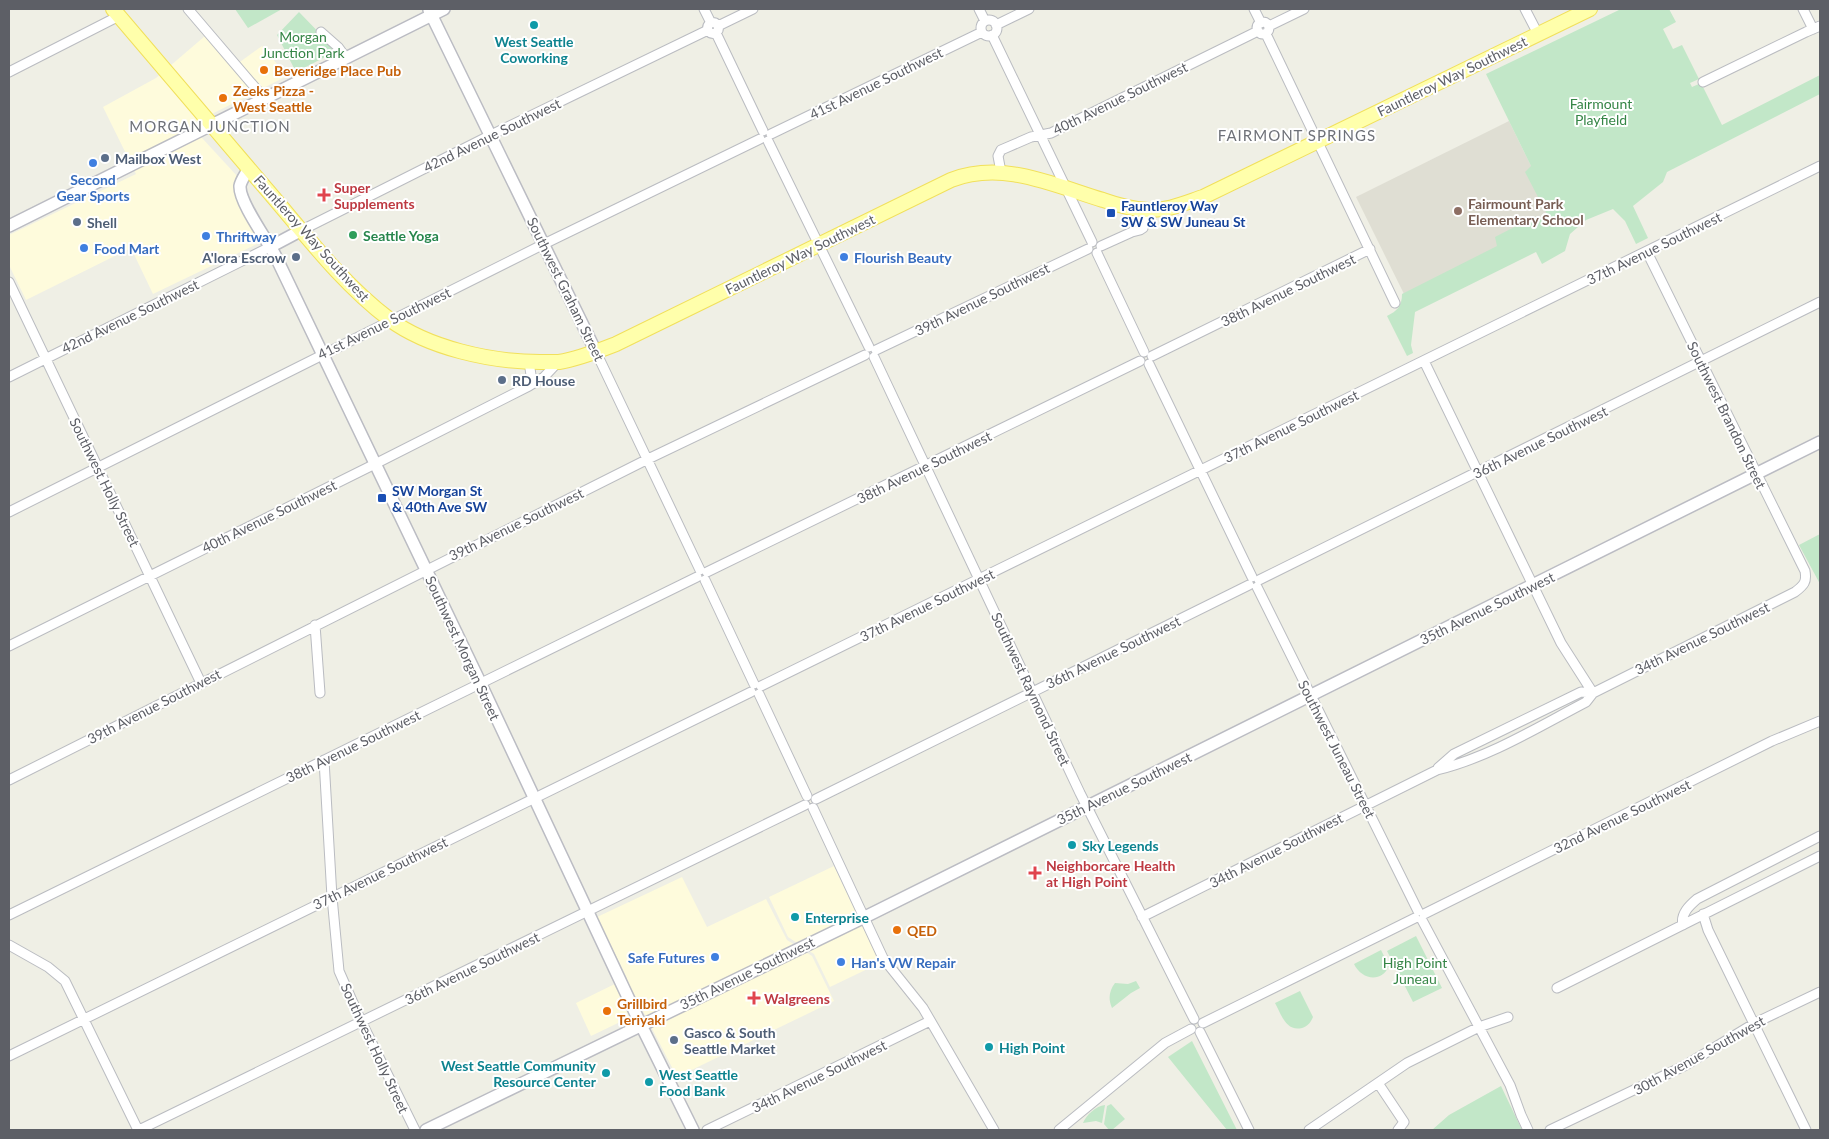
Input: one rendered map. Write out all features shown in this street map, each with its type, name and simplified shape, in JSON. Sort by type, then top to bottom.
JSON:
[{"type":"main road","points":[[9,226],[346,58],[430,12],[444,9]]},
{"type":"main road","name":"Fauntleroy Way Southwest","points":[[116,12],[344,278],[391,320],[446,347],[498,359],[558,362],[596,352],[636,334],[951,180],[968,174],[1001,172],[1036,179],[1120,205],[1150,210],[1170,208],[1203,196],[1590,9]]},
{"type":"main road","name":"Southwest Graham Street","points":[[430,12],[596,352]]},
{"type":"main road","name":"Southwest Morgan Street","points":[[249,168],[241,183],[241,193],[264,239],[270,247],[426,569],[641,1025],[693,1130]]},
{"type":"main road","name":"42nd Avenue Southwest","points":[[270,247],[302,230]]},
{"type":"main road","name":"35th Avenue Southwest","points":[[426,1130],[863,917],[1820,442]]},
{"type":"street","points":[[188,9],[264,98]]},
{"type":"street","name":"Southwest Raymond Street","points":[[704,9],[871,352],[1086,806],[1194,1019]]},
{"type":"street","name":"42nd Avenue Southwest","points":[[302,230],[491,135],[753,9]]},
{"type":"street","points":[[979,9],[985,22]]},
{"type":"street","points":[[996,25],[1029,9]]},
{"type":"street","points":[[1254,9],[1395,304]]},
{"type":"street","name":"40th Avenue Southwest","points":[[1001,172],[998,156],[1001,150],[1030,138],[1051,133],[1304,9]]},
{"type":"street","points":[[1525,9],[1538,34]]},
{"type":"street","points":[[1703,82],[1817,28],[1803,9]]},
{"type":"street","points":[[9,72],[116,12]]},
{"type":"street","points":[[991,21],[996,25],[996,32],[992,35],[987,36],[982,32],[981,26],[985,22],[991,21]]},
{"type":"street","points":[[321,32],[338,47],[346,58]]},
{"type":"street","name":"41st Avenue Southwest","points":[[9,512],[544,244],[982,32]]},
{"type":"street","name":"Southwest Juneau Street","points":[[992,35],[1310,696],[1420,916],[1510,1085],[1528,1130]]},
{"type":"street","name":"37th Avenue Southwest","points":[[9,1056],[1820,166]]},
{"type":"street","name":"39th Avenue Southwest","points":[[9,780],[648,459],[1095,247],[1140,230],[1143,228],[1150,210]]},
{"type":"street","name":"42nd Avenue Southwest","points":[[9,377],[270,247]]},
{"type":"street","name":"38th Avenue Southwest","points":[[9,915],[1370,249]]},
{"type":"street","name":"Southwest Brandon Street","points":[[1647,252],[1805,571],[1807,579]]},
{"type":"street","name":"Southwest Holly Street","points":[[9,282],[200,683]]},
{"type":"street","name":"36th Avenue Southwest","points":[[138,1130],[588,912],[1820,302]]},
{"type":"street","name":"Southwest Graham Street","points":[[596,352],[883,958],[923,1008],[994,1130]]},
{"type":"street","points":[[1424,361],[1561,643],[1593,693]]},
{"type":"street","points":[[529,362],[532,375],[529,386]]},
{"type":"street","name":"40th Avenue Southwest","points":[[9,646],[529,386],[544,377],[558,362]]},
{"type":"street","name":"34th Avenue Southwest","points":[[1142,917],[1437,770],[1456,765],[1505,744],[1586,702],[1593,693],[1796,592],[1807,579]]},
{"type":"street","points":[[316,625],[320,693]]},
{"type":"street","name":"34th Avenue Southwest","points":[[1437,770],[1454,754],[1581,692],[1593,693]]},
{"type":"street","name":"32nd Avenue Southwest","points":[[1202,1027],[1772,741],[1820,721]]},
{"type":"street","name":"Southwest Holly Street","points":[[324,760],[338,966],[361,1021],[414,1130]]},
{"type":"street","points":[[1683,925],[1684,914],[1697,898],[1820,836]]},
{"type":"street","points":[[1557,988],[1820,856]]},
{"type":"street","points":[[1703,914],[1708,930],[1806,1130]]},
{"type":"street","points":[[9,945],[61,977],[84,1019],[138,1130]]},
{"type":"street","name":"30th Avenue Southwest","points":[[1550,1130],[1684,1066],[1755,1023],[1820,992]]},
{"type":"street","points":[[1313,1129],[1407,1063],[1479,1027],[1508,1017]]},
{"type":"street","points":[[1191,1029],[1190,1023],[1194,1019],[1200,1019],[1249,1130]]},
{"type":"street","name":"34th Avenue Southwest","points":[[707,1130],[930,1021]]},
{"type":"street","points":[[1191,1029],[1194,1032],[1202,1027]]},
{"type":"street","points":[[1059,1130],[1165,1043],[1191,1029]]},
{"type":"street","points":[[1378,1083],[1404,1122],[1398,1130]]},
{"type":"shaded area","points":[[205,36],[233,67],[262,46],[287,76],[190,125],[238,177],[257,244],[153,294],[131,248],[26,300],[9,265],[9,235],[136,174],[103,107],[156,78]]},
{"type":"shaded area","name":"Fairmount Park Elementary School","points":[[1509,121],[1560,225],[1407,300],[1356,197]]},
{"type":"shaded area","points":[[834,866],[880,963],[830,987],[814,954],[788,937],[769,897]]},
{"type":"shaded area","points":[[682,877],[707,927],[766,899],[787,940],[812,956],[834,1001],[677,1077],[643,1011],[591,1036],[576,1003],[627,978],[597,917]]},
{"type":"green space","points":[[235,9],[282,9],[248,28]]},
{"type":"green space","name":"Fairmount Playfield","points":[[1621,9],[1669,9],[1676,22],[1663,29],[1673,49],[1682,45],[1699,79],[1690,83],[1692,87],[1701,83],[1722,125],[1820,75],[1820,94],[1667,172],[1663,182],[1633,206],[1648,238],[1636,244],[1625,221],[1613,209],[1586,220],[1570,234],[1565,251],[1542,264],[1536,252],[1415,312],[1411,345],[1413,353],[1407,356],[1387,316],[1398,308],[1402,294],[1497,246],[1495,237],[1534,217],[1551,222],[1525,172],[1531,166],[1486,74]]},
{"type":"green space","name":"Morgan Junction Park","points":[[299,12],[332,46],[333,52],[296,72],[277,35]]},
{"type":"green space","points":[[1820,534],[1820,584],[1799,545]]},
{"type":"green space","name":"High Point Juneau","points":[[1416,936],[1442,988],[1413,1002],[1387,951]]},
{"type":"green space","points":[[1381,950],[1389,966],[1385,972],[1376,977],[1371,977],[1366,976],[1357,969],[1354,964]]},
{"type":"green space","points":[[1136,981],[1140,988],[1112,1008],[1110,995],[1115,983],[1128,984]]},
{"type":"green space","points":[[1300,991],[1313,1017],[1306,1026],[1296,1029],[1288,1025],[1275,1003]]},
{"type":"green space","points":[[1192,1041],[1237,1130],[1227,1130],[1168,1057]]},
{"type":"green space","points":[[1501,1086],[1522,1130],[1432,1130],[1449,1115]]},
{"type":"green space","points":[[1111,1104],[1125,1119],[1112,1130],[1109,1130],[1104,1124],[1107,1106]]},
{"type":"green space","points":[[1105,1105],[1102,1123],[1096,1121],[1083,1123],[1092,1111]]},
{"type":"place","name":"West Seattle Coworking","points":[[534,25]]},
{"type":"place","name":"Beveridge Place Pub","points":[[264,70]]},
{"type":"place","name":"Zeeks Pizza - West Seattle","points":[[223,98]]},
{"type":"place","name":"Mailbox West","points":[[105,158]]},
{"type":"place","name":"Second Gear Sports","points":[[93,163]]},
{"type":"place","name":"Super Supplements","points":[[324,195]]},
{"type":"place","name":"Fairmount Park Elementary School","points":[[1458,211]]},
{"type":"place","name":"Fauntleroy Way SW & SW Juneau St","points":[[1111,213]]},
{"type":"place","name":"Shell","points":[[77,222]]},
{"type":"place","name":"Seattle Yoga","points":[[353,235]]},
{"type":"place","name":"Thriftway","points":[[206,236]]},
{"type":"place","name":"Food Mart","points":[[84,248]]},
{"type":"place","name":"A'lora Escrow","points":[[296,257]]},
{"type":"place","name":"Flourish Beauty","points":[[844,257]]},
{"type":"place","name":"RD House","points":[[502,380]]},
{"type":"place","name":"SW Morgan St & 40th Ave SW","points":[[382,498]]},
{"type":"place","name":"Sky Legends","points":[[1072,845]]},
{"type":"place","name":"Neighborcare Health at High Point","points":[[1035,873]]},
{"type":"place","name":"Enterprise","points":[[795,917]]},
{"type":"place","name":"QED","points":[[897,930]]},
{"type":"place","name":"Safe Futures","points":[[715,957]]},
{"type":"place","name":"Han's VW Repair","points":[[841,962]]},
{"type":"place","name":"Walgreens","points":[[754,998]]},
{"type":"place","name":"Grillbird Teriyaki","points":[[607,1011]]},
{"type":"place","name":"Gasco & South Seattle Market","points":[[674,1040]]},
{"type":"place","name":"High Point","points":[[989,1047]]},
{"type":"place","name":"West Seattle Community Resource Center","points":[[606,1073]]},
{"type":"place","name":"West Seattle Food Bank","points":[[649,1082]]},
{"type":"district","name":"MORGAN JUNCTION","points":[[210,126]]},
{"type":"district","name":"FAIRMONT SPRINGS","points":[[1297,135]]}]
